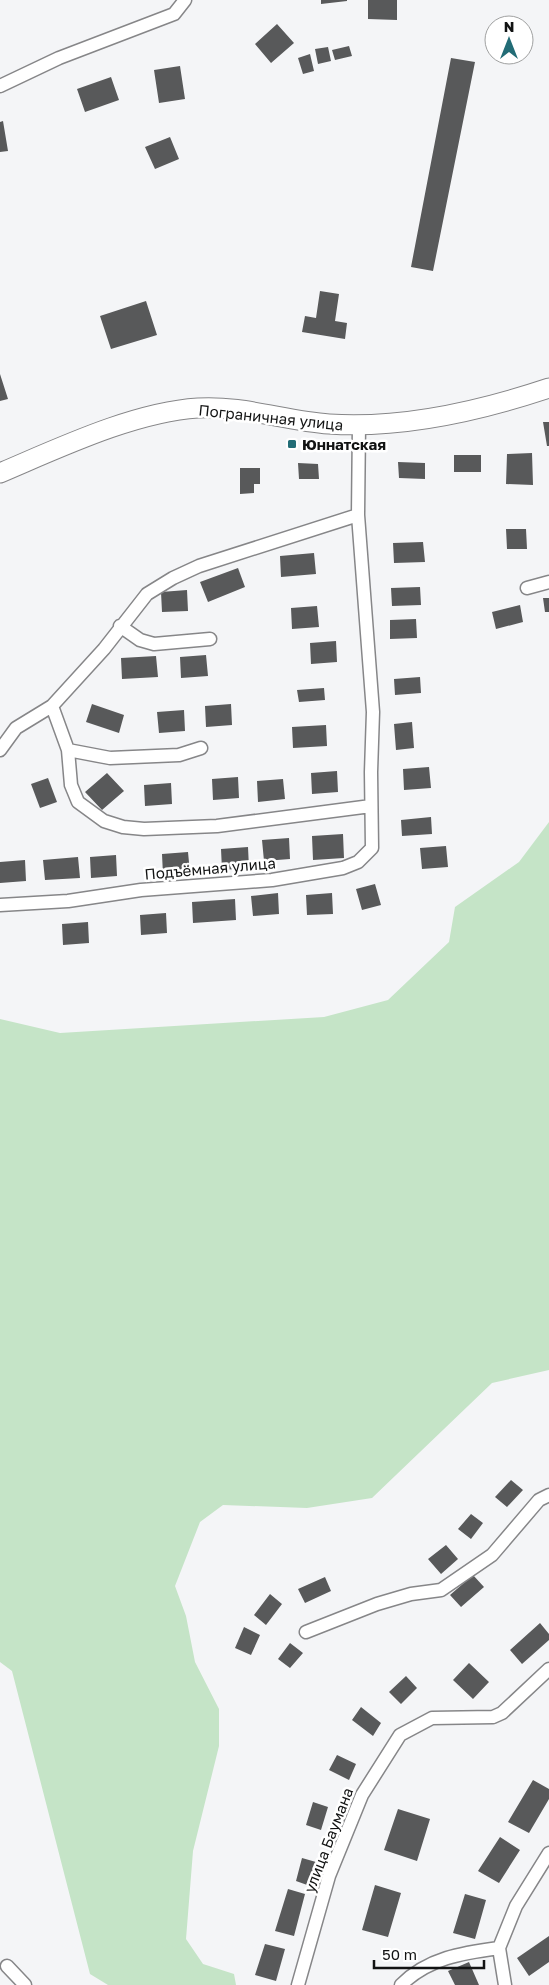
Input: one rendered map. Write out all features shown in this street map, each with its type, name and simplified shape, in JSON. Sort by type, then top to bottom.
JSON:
[{"type":"main road","name":"Пограничная улица","points":[[0,473],[103,432],[180,410],[218,408],[297,421],[358,424],[457,413],[549,388]]},
{"type":"street","points":[[0,86],[59,58],[174,14],[185,0]]},
{"type":"street","name":"Подъёмная улица","points":[[0,905],[68,901],[141,890],[272,880],[343,868],[358,862],[372,848],[373,712],[358,515],[358,424]]},
{"type":"street","points":[[0,750],[16,728],[52,706],[104,649],[146,594],[172,578],[199,566],[358,515]]},
{"type":"street","points":[[527,588],[549,582]]},
{"type":"street","points":[[120,626],[140,640],[154,644],[210,639]]},
{"type":"street","points":[[52,706],[68,750],[71,785],[78,802],[104,821],[123,827],[144,829],[217,826],[371,806]]},
{"type":"street","points":[[68,750],[110,758],[179,755],[201,748]]},
{"type":"street","points":[[306,1632],[377,1604],[411,1594],[441,1590],[492,1554],[539,1500],[549,1495]]},
{"type":"street","name":"улица Баумана","points":[[298,1985],[329,1876],[362,1795],[400,1735],[432,1718],[493,1717],[502,1713],[549,1669]]},
{"type":"street","points":[[505,1985],[498,1948],[516,1906],[549,1854]]},
{"type":"street","points":[[401,1985],[410,1976],[434,1961],[454,1955],[498,1948]]},
{"type":"street","points":[[7,1966],[25,1985]]},
{"type":"green space","points":[[549,822],[549,1370],[492,1383],[372,1498],[307,1508],[223,1505],[200,1522],[175,1586],[186,1616],[195,1662],[219,1709],[219,1746],[193,1851],[186,1939],[203,1964],[234,1974],[236,1985],[108,1985],[90,1974],[12,1671],[0,1662],[0,1019],[60,1033],[324,1017],[388,1000],[449,942],[455,907],[519,862]]},
{"type":"building","points":[[321,0],[347,0],[347,1],[321,4]]},
{"type":"building","points":[[368,0],[397,0],[397,20],[368,19]]},
{"type":"building","points":[[277,24],[294,43],[271,63],[255,44]]},
{"type":"building","points":[[349,46],[352,56],[335,60],[332,50]]},
{"type":"building","points":[[328,47],[331,61],[318,64],[315,49]]},
{"type":"building","points":[[310,54],[314,71],[303,74],[298,58]]},
{"type":"building","points":[[451,58],[475,62],[433,271],[411,267]]},
{"type":"building","points":[[180,66],[185,99],[159,103],[154,70]]},
{"type":"building","points":[[111,77],[119,100],[85,112],[77,89]]},
{"type":"building","points":[[3,121],[8,151],[0,152],[0,122]]},
{"type":"building","points":[[170,137],[179,159],[155,169],[145,147]]},
{"type":"building","points":[[320,291],[339,294],[335,321],[347,323],[345,339],[302,332],[305,316],[316,318]]},
{"type":"building","points":[[146,301],[157,335],[111,349],[100,316]]},
{"type":"building","points":[[0,374],[8,399],[0,401]]},
{"type":"building","points":[[543,422],[549,422],[549,446],[547,446]]},
{"type":"building","points":[[532,453],[533,485],[506,484],[507,454]]},
{"type":"building","points":[[454,455],[481,455],[481,472],[454,472]]},
{"type":"building","points":[[398,462],[425,463],[425,479],[399,478]]},
{"type":"building","points":[[298,463],[318,464],[319,479],[299,479]]},
{"type":"building","points":[[240,468],[260,468],[260,484],[254,484],[254,493],[240,494]]},
{"type":"building","points":[[506,529],[526,529],[527,549],[507,549]]},
{"type":"building","points":[[423,542],[425,562],[394,563],[393,543]]},
{"type":"building","points":[[314,553],[316,574],[281,577],[280,556]]},
{"type":"building","points":[[238,568],[245,587],[208,602],[200,582]]},
{"type":"building","points":[[420,587],[421,605],[392,606],[391,588]]},
{"type":"building","points":[[187,590],[188,611],[162,612],[161,592]]},
{"type":"building","points":[[543,598],[549,598],[549,612],[545,612]]},
{"type":"building","points":[[520,605],[523,622],[496,629],[492,612]]},
{"type":"building","points":[[317,606],[319,627],[292,629],[291,608]]},
{"type":"building","points":[[416,619],[417,638],[390,639],[390,620]]},
{"type":"building","points":[[336,641],[337,662],[311,664],[310,643]]},
{"type":"building","points":[[206,655],[208,676],[181,678],[180,657]]},
{"type":"building","points":[[156,656],[158,677],[122,679],[121,658]]},
{"type":"building","points":[[420,677],[421,693],[395,695],[394,679]]},
{"type":"building","points":[[324,688],[325,700],[299,702],[297,690]]},
{"type":"building","points":[[92,704],[124,715],[119,733],[86,722]]},
{"type":"building","points":[[231,704],[232,725],[206,727],[205,706]]},
{"type":"building","points":[[184,710],[185,731],[159,733],[157,712]]},
{"type":"building","points":[[412,722],[414,748],[396,750],[394,724]]},
{"type":"building","points":[[326,725],[327,746],[293,748],[292,727]]},
{"type":"building","points":[[429,767],[431,788],[404,790],[403,769]]},
{"type":"building","points":[[337,771],[338,792],[312,794],[311,773]]},
{"type":"building","points":[[107,773],[124,791],[102,810],[85,792]]},
{"type":"building","points":[[238,777],[239,798],[213,800],[212,779]]},
{"type":"building","points":[[48,778],[57,802],[40,808],[31,784]]},
{"type":"building","points":[[283,779],[285,799],[258,802],[257,781]]},
{"type":"building","points":[[171,783],[172,804],[145,806],[144,785]]},
{"type":"building","points":[[431,817],[432,834],[402,836],[401,820]]},
{"type":"building","points":[[343,834],[344,858],[313,860],[312,836]]},
{"type":"building","points":[[289,838],[290,859],[264,861],[262,840]]},
{"type":"building","points":[[446,846],[448,867],[422,869],[420,848]]},
{"type":"building","points":[[248,847],[249,868],[222,870],[221,849]]},
{"type":"building","points":[[188,852],[190,873],[163,875],[162,854]]},
{"type":"building","points":[[116,855],[117,876],[91,878],[90,857]]},
{"type":"building","points":[[78,857],[80,878],[45,880],[43,860]]},
{"type":"building","points":[[25,860],[26,881],[0,883],[0,862]]},
{"type":"building","points":[[375,884],[381,905],[362,910],[356,889]]},
{"type":"building","points":[[278,893],[279,914],[253,916],[251,896]]},
{"type":"building","points":[[332,893],[333,914],[307,915],[306,895]]},
{"type":"building","points":[[235,899],[236,920],[193,923],[192,902]]},
{"type":"building","points":[[166,913],[167,933],[141,935],[140,915]]},
{"type":"building","points":[[88,922],[89,943],[63,945],[62,924]]},
{"type":"building","points":[[511,1480],[523,1490],[507,1507],[495,1497]]},
{"type":"building","points":[[471,1514],[483,1523],[471,1539],[458,1529]]},
{"type":"building","points":[[446,1545],[458,1559],[441,1574],[428,1559]]},
{"type":"building","points":[[473,1575],[484,1587],[461,1607],[450,1595]]},
{"type":"building","points":[[325,1577],[331,1591],[305,1603],[298,1589]]},
{"type":"building","points":[[270,1594],[282,1604],[266,1625],[254,1615]]},
{"type":"building","points":[[540,1623],[549,1634],[549,1640],[522,1664],[510,1650]]},
{"type":"building","points":[[244,1627],[260,1635],[251,1655],[235,1648]]},
{"type":"building","points":[[290,1643],[303,1653],[290,1668],[278,1659]]},
{"type":"building","points":[[469,1663],[489,1682],[473,1699],[453,1680]]},
{"type":"building","points":[[406,1676],[417,1688],[401,1704],[389,1692]]},
{"type":"building","points":[[361,1707],[381,1723],[373,1736],[352,1720]]},
{"type":"building","points":[[337,1755],[356,1764],[349,1780],[329,1770]]},
{"type":"building","points":[[533,1780],[549,1789],[549,1799],[529,1833],[508,1822]]},
{"type":"building","points":[[313,1802],[328,1807],[321,1830],[306,1825]]},
{"type":"building","points":[[398,1809],[430,1819],[417,1861],[384,1850]]},
{"type":"building","points":[[500,1837],[520,1850],[499,1883],[478,1871]]},
{"type":"building","points":[[302,1858],[316,1862],[310,1886],[296,1881]]},
{"type":"building","points":[[375,1885],[401,1893],[388,1937],[362,1930]]},
{"type":"building","points":[[288,1889],[305,1894],[294,1936],[275,1931]]},
{"type":"building","points":[[465,1894],[486,1900],[475,1939],[453,1933]]},
{"type":"building","points":[[549,1936],[549,1962],[529,1976],[517,1958]]},
{"type":"building","points":[[265,1944],[285,1949],[276,1981],[255,1975]]},
{"type":"building","points":[[469,1962],[479,1985],[455,1985],[448,1971]]},
{"type":"place","name":"Юннатская","points":[[292,444]]}]
